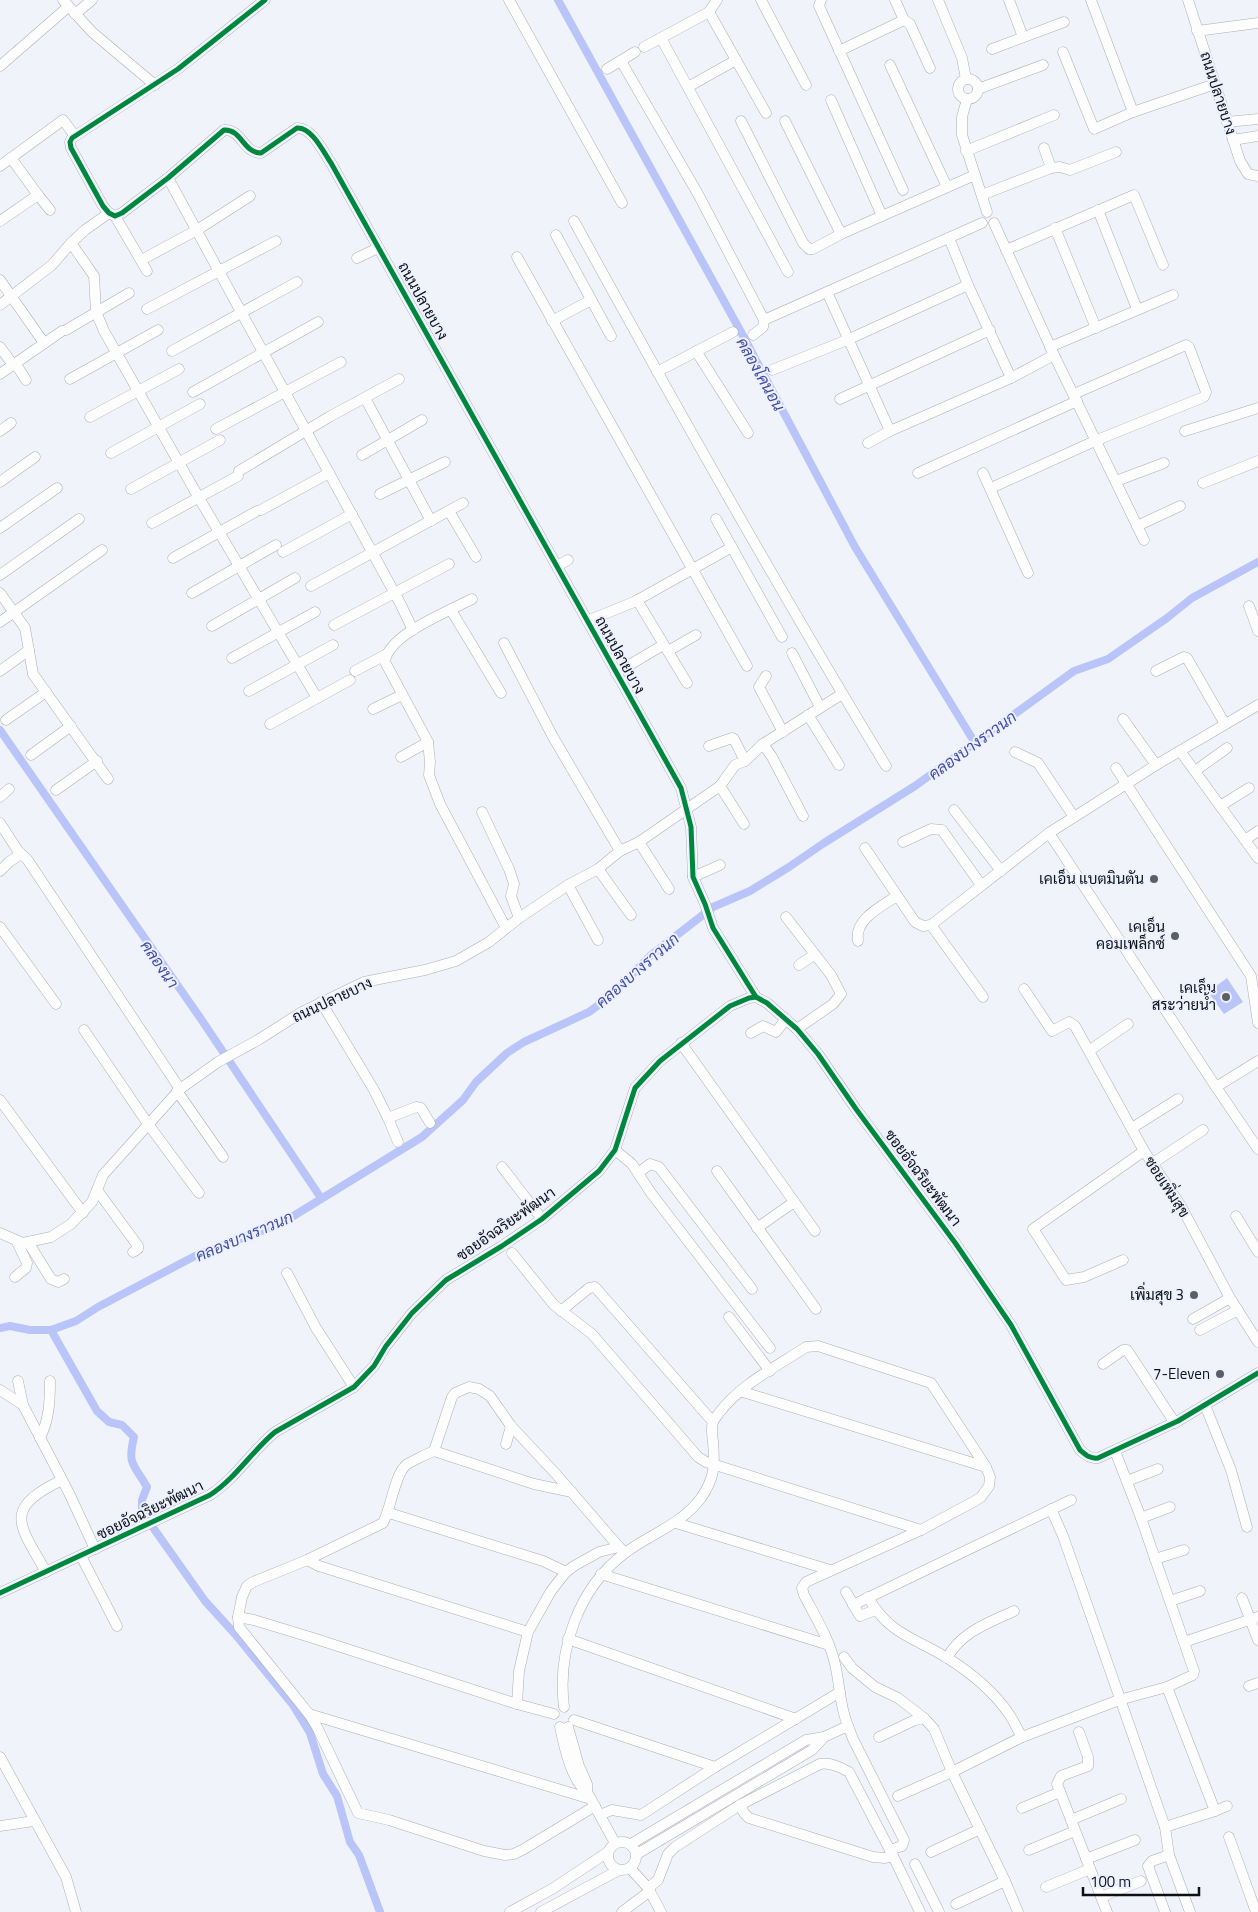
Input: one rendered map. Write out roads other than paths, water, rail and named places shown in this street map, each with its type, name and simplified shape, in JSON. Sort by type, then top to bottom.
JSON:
[{"type":"street","points":[[0,66],[69,7],[92,0]]},
{"type":"street","points":[[148,271],[71,148],[70,142],[75,136],[155,85],[193,58],[265,0]]},
{"type":"street","points":[[509,0],[622,203]]},
{"type":"street","points":[[644,47],[709,12],[717,0]]},
{"type":"street","points":[[761,0],[806,85]]},
{"type":"street","points":[[821,0],[818,6],[903,190]]},
{"type":"street","points":[[894,0],[904,20],[910,24],[930,68]]},
{"type":"street","points":[[938,0],[962,58],[966,79]]},
{"type":"street","points":[[1009,0],[1023,37]]},
{"type":"street","points":[[1091,0],[1133,112]]},
{"type":"street","name":"ถนนปลายบาง","points":[[1188,0],[1240,161],[1248,174],[1258,176]]},
{"type":"street","points":[[69,7],[92,32],[155,85]]},
{"type":"street","points":[[709,12],[766,114]]},
{"type":"street","points":[[839,51],[904,20]]},
{"type":"street","points":[[992,49],[1064,22]]},
{"type":"street","points":[[1197,30],[1258,23]]},
{"type":"street","points":[[661,38],[788,272]]},
{"type":"street","points":[[607,69],[635,52]]},
{"type":"street","points":[[1063,52],[1094,128],[1133,112],[1215,84]]},
{"type":"street","points":[[688,87],[736,60]]},
{"type":"street","points":[[621,61],[698,194],[764,320],[763,327],[753,335]]},
{"type":"street","points":[[890,65],[947,187]]},
{"type":"street","points":[[978,88],[973,80],[966,79],[960,83],[958,90],[961,96],[967,99],[974,98],[978,88],[1043,65]]},
{"type":"street","points":[[967,99],[962,117],[962,135],[988,212],[994,216],[994,223],[1052,351],[1097,440],[1144,540]]},
{"type":"street","points":[[831,100],[882,216]]},
{"type":"street","points":[[966,151],[1054,115]]},
{"type":"street","points":[[1227,122],[1258,119]]},
{"type":"street","points":[[0,166],[64,120],[75,136]]},
{"type":"street","points":[[741,121],[806,248],[813,249],[841,234],[975,175]]},
{"type":"street","points":[[785,121],[841,234]]},
{"type":"street","name":"ถนนปลายบาง","points":[[0,306],[52,265],[71,243],[112,214],[122,213],[168,178],[224,130],[230,129],[250,151],[256,153],[261,152],[297,128],[302,128],[312,136],[331,163],[681,788],[691,827],[693,877],[713,928],[756,997]]},
{"type":"street","points":[[1233,140],[1258,136]]},
{"type":"street","points":[[1044,148],[1052,168]]},
{"type":"street","points":[[982,195],[1052,168],[1060,167],[1070,170],[1116,152]]},
{"type":"street","points":[[11,158],[50,210]]},
{"type":"street","points":[[168,178],[330,473],[413,630]]},
{"type":"street","points":[[1006,250],[1134,194],[1163,265]]},
{"type":"street","points":[[0,221],[38,195]]},
{"type":"street","points":[[147,257],[197,230],[250,196]]},
{"type":"street","points":[[1098,210],[1138,309]]},
{"type":"street","points":[[982,222],[983,215],[988,212]]},
{"type":"street","points":[[574,221],[694,440],[886,766]]},
{"type":"street","points":[[764,320],[982,222]]},
{"type":"street","points":[[982,222],[989,226],[994,223]]},
{"type":"street","points":[[1055,228],[1096,328]]},
{"type":"street","points":[[556,235],[611,336]]},
{"type":"street","points":[[949,238],[968,285],[1011,378]]},
{"type":"street","points":[[147,309],[276,241]]},
{"type":"street","points":[[71,243],[94,276],[96,312],[104,331],[178,462],[317,698]]},
{"type":"street","points":[[357,258],[378,248]]},
{"type":"street","points":[[516,257],[691,570],[747,666]]},
{"type":"street","points":[[0,280],[44,343]]},
{"type":"street","points":[[172,351],[296,282]]},
{"type":"street","points":[[772,370],[847,340],[968,285]]},
{"type":"street","points":[[827,292],[847,340],[870,385],[890,431]]},
{"type":"street","points":[[0,374],[64,330],[129,294]]},
{"type":"street","points":[[868,443],[890,431],[1011,378],[1052,351],[1096,328],[1173,295]]},
{"type":"street","points":[[552,321],[591,300]]},
{"type":"street","points":[[193,392],[318,322]]},
{"type":"street","points":[[70,379],[158,330]]},
{"type":"street","points":[[840,399],[990,330]]},
{"type":"street","points":[[657,372],[733,332]]},
{"type":"street","points":[[918,473],[1182,346],[1189,347],[1206,392],[1204,397],[1097,440],[991,488]]},
{"type":"street","points":[[0,347],[26,380]]},
{"type":"street","points":[[696,351],[748,433]]},
{"type":"street","points":[[216,429],[341,362]]},
{"type":"street","points":[[90,417],[180,368]]},
{"type":"street","points":[[152,523],[199,498],[329,417],[399,379]]},
{"type":"street","points":[[365,398],[431,521]]},
{"type":"street","points":[[111,454],[200,404]]},
{"type":"street","points":[[1185,431],[1258,408]]},
{"type":"street","points":[[362,455],[422,420]]},
{"type":"street","points":[[0,431],[11,424]]},
{"type":"street","points":[[131,489],[220,440]]},
{"type":"street","points":[[0,482],[35,457]]},
{"type":"street","points":[[1203,483],[1258,461]]},
{"type":"street","points":[[380,494],[445,462]]},
{"type":"street","points":[[1116,481],[1164,463]]},
{"type":"street","points":[[173,558],[330,473]]},
{"type":"street","points":[[983,473],[1028,573]]},
{"type":"street","points":[[0,528],[57,488]]},
{"type":"street","points":[[310,586],[463,503]]},
{"type":"street","points":[[1138,526],[1180,506]]},
{"type":"street","points":[[448,511],[476,557]]},
{"type":"street","points":[[192,593],[240,565],[280,549],[352,514]]},
{"type":"street","points":[[0,575],[79,519]]},
{"type":"street","points":[[716,519],[782,637]]},
{"type":"street","points":[[587,621],[637,600],[732,547]]},
{"type":"street","points":[[0,622],[102,550]]},
{"type":"street","points":[[557,566],[568,560]]},
{"type":"street","points":[[334,625],[448,564]]},
{"type":"street","points":[[212,626],[295,578]]},
{"type":"street","points":[[0,593],[24,628],[33,674],[108,779]]},
{"type":"street","points":[[472,599],[405,634],[393,644],[386,655],[385,662],[428,742],[429,776],[440,804],[506,928]]},
{"type":"street","points":[[637,600],[687,683]]},
{"type":"street","points":[[1249,606],[1258,631]]},
{"type":"street","points":[[451,610],[501,693]]},
{"type":"street","points":[[232,658],[315,612]]},
{"type":"street","points":[[616,673],[666,648],[696,636]]},
{"type":"street","points":[[504,643],[554,737],[620,851]]},
{"type":"street","points":[[250,691],[333,645]]},
{"type":"street","points":[[0,671],[29,650]]},
{"type":"street","points":[[792,653],[820,708]]},
{"type":"street","points":[[270,724],[317,698],[386,655]]},
{"type":"street","points":[[1156,671],[1184,656],[1187,658],[1225,724]]},
{"type":"street","points":[[766,676],[759,688],[783,732]]},
{"type":"street","points":[[6,720],[46,692]]},
{"type":"street","points":[[687,807],[720,786],[736,765],[745,761],[763,744],[842,694]]},
{"type":"street","points":[[373,709],[402,695]]},
{"type":"street","points":[[865,848],[914,922],[923,926],[931,925],[1050,833],[1156,765],[1258,705]]},
{"type":"street","points":[[808,715],[839,766]]},
{"type":"street","points":[[1123,719],[1156,765]]},
{"type":"street","points":[[31,755],[71,726]]},
{"type":"street","points":[[709,746],[732,738],[745,761]]},
{"type":"street","points":[[401,757],[428,742]]},
{"type":"street","points":[[763,744],[804,816]]},
{"type":"street","points":[[1195,771],[1227,748]]},
{"type":"street","points":[[1015,752],[1038,762],[1074,817]]},
{"type":"street","points":[[1183,755],[1258,858]]},
{"type":"street","points":[[56,790],[96,762]]},
{"type":"street","points":[[1116,768],[1251,976],[1258,1023]]},
{"type":"street","points":[[720,786],[744,824]]},
{"type":"street","points":[[1220,806],[1249,788]]},
{"type":"street","points":[[0,797],[9,789]]},
{"type":"street","name":"ถนนปลายบาง","points":[[179,1090],[218,1062],[321,1002],[364,982],[425,970],[456,961],[489,942],[519,918],[568,885],[598,868],[620,851],[639,842],[687,807]]},
{"type":"street","points":[[954,810],[1001,871]]},
{"type":"street","points":[[482,812],[509,869],[514,884],[511,896],[519,918]]},
{"type":"street","points":[[0,823],[21,854],[28,859],[223,1157]]},
{"type":"street","points":[[903,842],[930,829],[942,830],[979,882],[983,884]]},
{"type":"street","points":[[1245,840],[1258,831]]},
{"type":"street","points":[[1050,833],[1216,1088],[1258,1149]]},
{"type":"street","points":[[639,842],[669,889]]},
{"type":"street","points":[[0,871],[21,854]]},
{"type":"street","points":[[693,877],[720,865]]},
{"type":"street","points":[[598,868],[631,915]]},
{"type":"street","points":[[568,885],[598,940]]},
{"type":"street","points":[[858,941],[857,937],[863,920],[897,896]]},
{"type":"street","points":[[786,917],[831,975],[841,994],[833,1004],[797,1029]]},
{"type":"street","points":[[931,925],[983,997]]},
{"type":"street","points":[[0,927],[56,1004]]},
{"type":"street","points":[[799,965],[814,955]]},
{"type":"street","name":"ซอยเพิ่มสุข","points":[[1024,989],[1052,1030],[1069,1022],[1079,1031],[1144,1151],[1181,1206],[1230,1298],[1258,1342]]},
{"type":"street","name":"ซอยอัจฉริยะพัฒนา","points":[[0,1593],[140,1529],[215,1492],[275,1432],[354,1387],[374,1366],[386,1346],[412,1313],[446,1280],[542,1219],[599,1171],[615,1150],[635,1088],[657,1064],[681,1043],[730,1006],[749,998],[756,997],[767,1003],[797,1029],[818,1054],[856,1109],[956,1244],[1011,1325],[1080,1450],[1092,1459],[1115,1451],[1175,1423],[1258,1373]]},
{"type":"street","points":[[321,1002],[374,1090],[398,1142]]},
{"type":"street","points":[[750,1033],[763,1026],[776,1032],[786,1019]]},
{"type":"street","points":[[1090,1050],[1128,1024]]},
{"type":"street","points":[[84,1030],[148,1124],[199,1193]]},
{"type":"street","points":[[681,1043],[815,1231]]},
{"type":"street","points":[[1216,1088],[1258,1061]]},
{"type":"street","points":[[0,1233],[17,1242],[28,1242],[51,1237],[76,1221],[92,1202],[103,1175],[179,1090]]},
{"type":"street","points":[[1132,1128],[1178,1098]]},
{"type":"street","points":[[0,1100],[83,1213]]},
{"type":"street","points":[[388,1118],[416,1107],[421,1108],[430,1124]]},
{"type":"street","points":[[1153,1163],[1203,1130]]},
{"type":"street","points":[[615,1150],[632,1164],[651,1193],[770,1348]]},
{"type":"street","points":[[1123,1260],[1084,1276],[1066,1280],[1033,1229],[1144,1151]]},
{"type":"street","points":[[638,1173],[650,1164],[659,1167],[752,1289]]},
{"type":"street","points":[[502,1167],[542,1219]]},
{"type":"street","points":[[717,1171],[816,1309]]},
{"type":"street","points":[[97,1190],[138,1246],[138,1249],[133,1252]]},
{"type":"street","points":[[757,1228],[794,1202]]},
{"type":"street","points":[[1236,1216],[1258,1252]]},
{"type":"street","points":[[15,1277],[26,1268],[27,1263],[17,1242]]},
{"type":"street","points":[[28,1242],[51,1279],[58,1282],[64,1279]]},
{"type":"street","points":[[512,1253],[554,1305],[592,1334],[698,1457],[715,1466],[921,1530]]},
{"type":"street","points":[[287,1273],[316,1328],[354,1387]]},
{"type":"street","points":[[517,1704],[519,1671],[528,1632],[551,1591],[566,1572],[600,1552],[622,1550],[676,1523],[701,1498],[713,1476],[715,1466],[713,1422],[595,1288],[589,1288],[561,1311]]},
{"type":"street","points":[[1193,1319],[1230,1298]]},
{"type":"street","points":[[1200,1330],[1238,1310]]},
{"type":"street","points":[[729,1318],[770,1371]]},
{"type":"street","points":[[713,1422],[729,1401],[740,1391],[806,1347],[818,1346],[931,1383],[986,1467],[990,1477],[989,1486],[981,1497],[921,1530],[806,1582],[802,1588],[835,1661],[844,1716],[904,1840],[902,1846],[885,1858],[873,1857],[749,1818],[740,1805]]},
{"type":"street","points":[[1102,1364],[1127,1350],[1175,1423]]},
{"type":"street","points":[[40,1438],[49,1412],[50,1381]]},
{"type":"street","points":[[18,1382],[23,1405],[62,1480],[95,1550]]},
{"type":"street","points":[[434,1451],[452,1397],[455,1393],[469,1387],[479,1389],[490,1396],[511,1426],[622,1550]]},
{"type":"street","points":[[0,1390],[23,1405]]},
{"type":"street","points":[[740,1391],[986,1467]]},
{"type":"street","points":[[1205,1405],[1230,1470],[1247,1527]]},
{"type":"street","points":[[506,1444],[511,1426]]},
{"type":"street","points":[[572,1492],[534,1484],[434,1451],[406,1464],[403,1468],[389,1513],[383,1523],[307,1560],[253,1582],[247,1586],[242,1597],[238,1617],[239,1627],[309,1714],[348,1791],[355,1810],[363,1815],[389,1820],[484,1851],[505,1855],[514,1854],[524,1849],[593,1803]]},
{"type":"street","points":[[898,1796],[952,1772],[1022,1737],[1119,1700],[1167,1686],[1193,1675],[1194,1670],[1170,1601],[1115,1451]]},
{"type":"street","points":[[1127,1481],[1158,1469]]},
{"type":"street","points":[[46,1572],[25,1534],[20,1517],[22,1510],[28,1502],[43,1489],[62,1480]]},
{"type":"street","points":[[853,1605],[1071,1500]]},
{"type":"street","points":[[1141,1518],[1170,1507]]},
{"type":"street","points":[[1051,1509],[1165,1827],[1169,1855],[1190,1912]]},
{"type":"street","points":[[389,1513],[543,1561],[566,1572]]},
{"type":"street","points":[[676,1523],[830,1570]]},
{"type":"street","points":[[564,1708],[562,1689],[568,1639],[580,1607],[601,1574],[622,1550]]},
{"type":"street","points":[[1155,1559],[1184,1550]]},
{"type":"street","points":[[81,1556],[117,1626]]},
{"type":"street","points":[[307,1560],[325,1568],[528,1632]]},
{"type":"street","points":[[601,1574],[829,1645]]},
{"type":"street","points":[[1170,1601],[1200,1591]]},
{"type":"street","points":[[846,1592],[860,1616],[875,1610]]},
{"type":"street","points":[[868,1598],[875,1610],[900,1634],[951,1652],[964,1669],[989,1692],[1008,1714],[1022,1737]]},
{"type":"street","points":[[1242,1598],[1254,1618],[1258,1640]]},
{"type":"street","points":[[951,1652],[977,1628],[1014,1611]]},
{"type":"street","points":[[238,1617],[313,1638],[517,1704],[554,1714]]},
{"type":"street","points":[[1184,1642],[1254,1618]]},
{"type":"street","points":[[568,1639],[796,1719]]},
{"type":"street","points":[[844,1658],[852,1668],[875,1687],[898,1698],[924,1718],[934,1729],[952,1772],[1018,1912]]},
{"type":"street","points":[[1167,1686],[1215,1811]]},
{"type":"street","points":[[309,1714],[612,1810],[641,1814],[840,1692]]},
{"type":"street","points":[[615,1843],[593,1803],[579,1766],[567,1724],[571,1710],[560,1708],[554,1714],[554,1721],[567,1724],[715,1767]]},
{"type":"street","points":[[879,1737],[915,1720],[924,1718]]},
{"type":"street","points":[[631,1844],[806,1740],[824,1737],[848,1726]]},
{"type":"street","points":[[1080,1732],[1088,1757],[1087,1767],[1061,1776],[1058,1784],[1101,1897],[1104,1911]]},
{"type":"street","points":[[541,1912],[619,1870],[630,1868],[637,1854],[812,1750],[824,1737]]},
{"type":"street","points":[[0,1757],[66,1877],[76,1912]]},
{"type":"street","points":[[622,1912],[658,1880],[671,1850],[740,1805],[820,1764],[826,1763],[841,1767],[849,1772],[892,1853],[920,1912]]},
{"type":"street","points":[[722,1790],[728,1800]]},
{"type":"street","points":[[1022,1808],[1060,1792]]},
{"type":"street","points":[[1071,1820],[1121,1799]]},
{"type":"street","points":[[1165,1827],[1227,1806]]},
{"type":"street","points":[[0,1826],[34,1821]]},
{"type":"street","points":[[931,1852],[980,1829]]},
{"type":"street","points":[[1029,1850],[1075,1831]]},
{"type":"street","points":[[1229,1837],[1256,1912]]},
{"type":"street","points":[[1046,1887],[1135,1840]]},
{"type":"street","points":[[510,1912],[552,1889],[608,1852],[615,1843],[626,1842],[631,1844],[637,1854]]},
{"type":"street","points":[[608,1852],[610,1863],[619,1870]]},
{"type":"street","points":[[1165,1912],[1148,1866],[1152,1861],[1169,1855]]},
{"type":"street","points":[[915,1864],[939,1912]]},
{"type":"street","points":[[630,1868],[649,1890],[661,1912]]},
{"type":"street","points":[[956,1904],[1005,1881]]},
{"type":"street","points":[[1101,1897],[1141,1881]]},
{"type":"street","points":[[552,1889],[560,1902]]},
{"type":"water","name":"เคเอ็น สระว่ายน้ำ","points":[[1227,978],[1243,1002],[1224,1014],[1208,992]]},
{"type":"waterway","name":"คลองโคนอน","points":[[558,0],[741,332],[855,547],[975,743]]},
{"type":"waterway","name":"คลองบางราวนก","points":[[0,1328],[10,1326],[30,1330],[51,1330],[76,1321],[98,1307],[195,1256],[282,1223],[422,1137],[463,1100],[476,1082],[507,1053],[524,1042],[589,1012],[612,995],[650,956],[713,907],[750,891],[789,867],[915,786],[1074,671],[1108,659],[1192,598],[1258,562]]},
{"type":"waterway","name":"คลองนา","points":[[0,730],[201,1019],[321,1198]]},
{"type":"waterway","points":[[51,1330],[97,1411],[109,1422],[122,1425],[134,1437],[131,1453],[133,1464],[147,1487],[142,1500],[142,1512],[205,1601],[235,1634],[293,1705],[310,1733],[323,1774],[337,1796],[350,1842],[359,1855],[380,1912]]},
{"type":"place","name":"เคเอ็น แบตมินตัน","points":[[1154,879]]},
{"type":"place","name":"เคเอ็น คอมเพล็กซ์","points":[[1175,936]]},
{"type":"place","name":"เคเอ็น สระว่ายน้ำ","points":[[1226,997]]},
{"type":"place","name":"เพิ่มสุข 3","points":[[1194,1295]]},
{"type":"place","name":"7-Eleven","points":[[1220,1374]]}]
